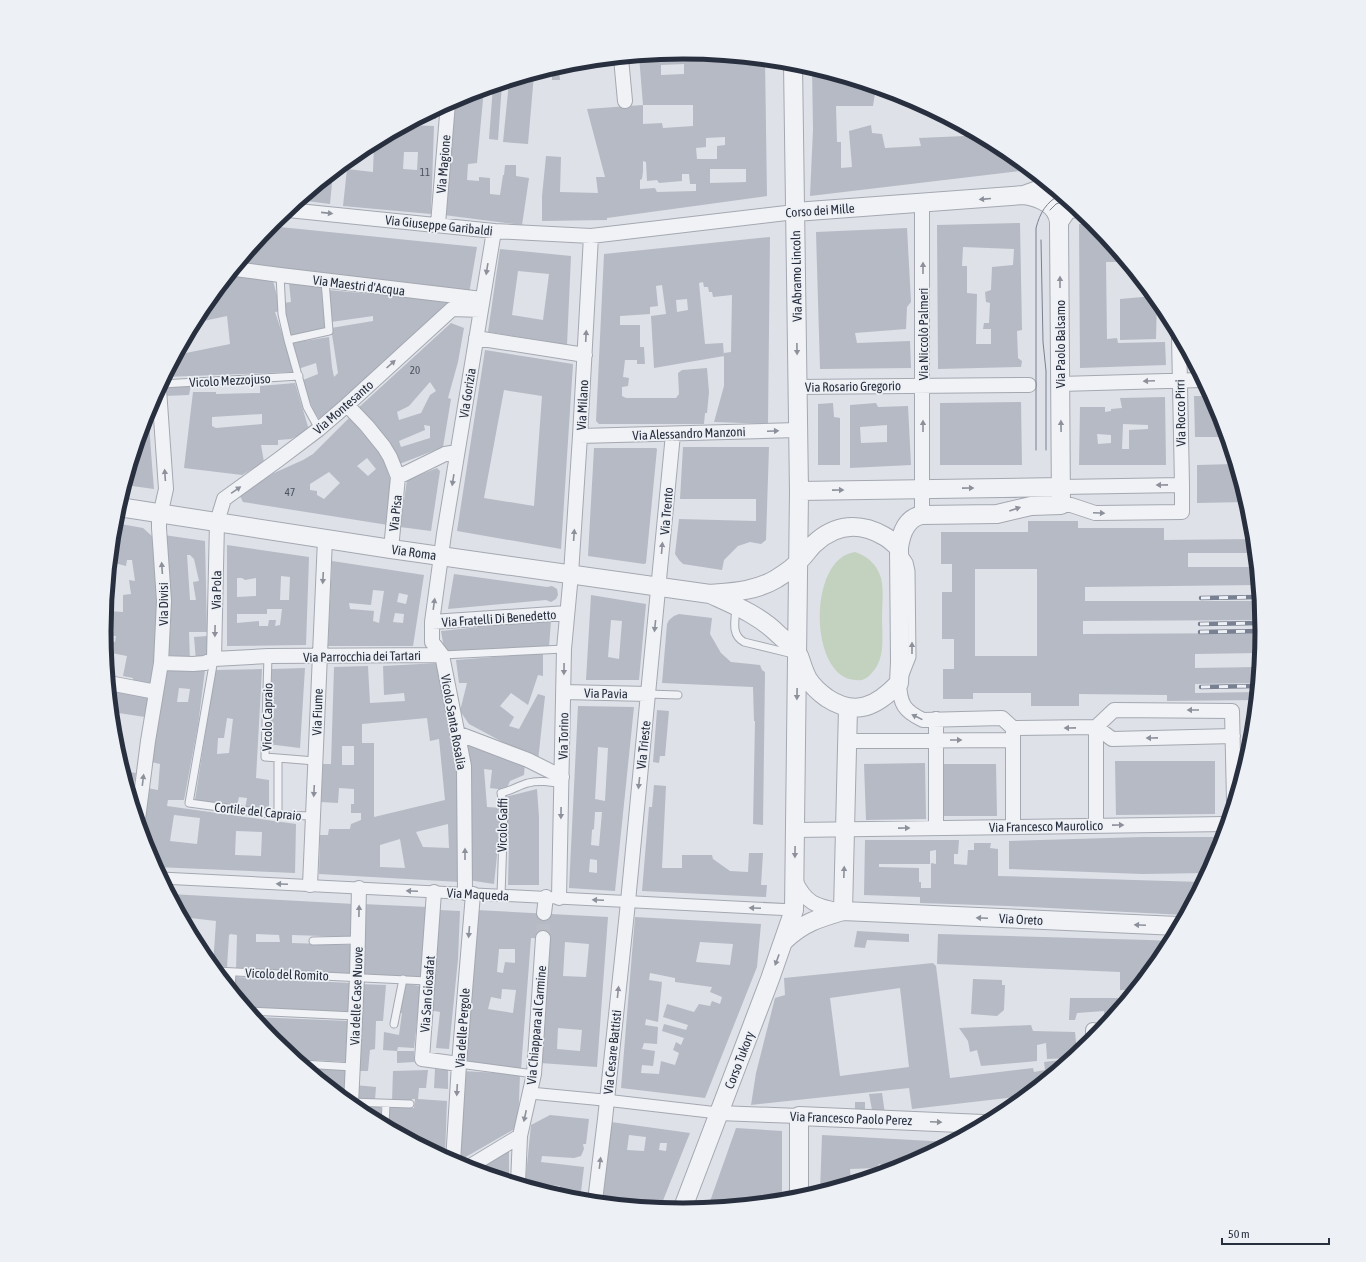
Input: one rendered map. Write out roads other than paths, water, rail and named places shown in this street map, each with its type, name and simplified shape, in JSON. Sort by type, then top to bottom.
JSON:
[{"type":"street","points":[[621,63],[625,101]]},
{"type":"street","name":"Via Abramo Lincoln","points":[[793,70],[799,465],[798,655]]},
{"type":"street","name":"Via Magione","points":[[438,224],[447,110]]},
{"type":"street","name":"Corso dei Mille","points":[[591,236],[795,212],[1024,195],[1044,188]]},
{"type":"street","points":[[1024,195],[1037,198],[1051,205],[1057,212],[1060,222]]},
{"type":"street","name":"Via Niccolò Palmeri","points":[[922,203],[922,515]]},
{"type":"street","points":[[1060,222],[1067,210],[1069,210]]},
{"type":"street","name":"Via Giuseppe Garibaldi","points":[[296,211],[438,224],[494,231],[591,236]]},
{"type":"street","name":"Via Paolo Balsamo","points":[[1060,222],[1061,505]]},
{"type":"street","name":"Via Gorizia","points":[[441,555],[494,231]]},
{"type":"street","name":"Via Milano","points":[[571,574],[591,236]]},
{"type":"street","name":"Via Maestri d'Acqua","points":[[240,270],[482,305]]},
{"type":"street","name":"Via Montesanto","points":[[217,522],[224,499],[319,429],[452,309],[482,305]]},
{"type":"street","points":[[476,338],[585,355]]},
{"type":"street","name":"Via Rocco Pirri","points":[[1061,505],[1072,505],[1095,513],[1182,512],[1179,347]]},
{"type":"street","points":[[1060,384],[1197,380]]},
{"type":"street","name":"Via Rosario Gregorio","points":[[798,387],[1029,385]]},
{"type":"street","name":"Via Divisi","points":[[139,810],[161,663],[164,601],[159,520],[162,513],[166,489],[160,401]]},
{"type":"street","points":[[347,405],[384,447],[390,457],[398,477],[445,454],[457,452]]},
{"type":"street","name":"Via Alessandro Manzoni","points":[[580,436],[798,430]]},
{"type":"street","name":"Via Trento","points":[[659,587],[673,434]]},
{"type":"street","name":"Via Pisa","points":[[391,548],[398,477]]},
{"type":"street","points":[[799,491],[1182,485]]},
{"type":"street","points":[[1013,827],[1013,734],[1002,718],[923,720],[912,714],[904,706],[900,696],[900,538],[905,526],[914,518],[922,515],[997,514],[1031,506],[1061,505]]},
{"type":"street","name":"Via Roma","points":[[124,508],[325,539],[710,594]]},
{"type":"street","name":"Via Pola","points":[[214,659],[217,522]]},
{"type":"street","points":[[710,594],[750,590],[775,580],[799,562],[813,545],[832,530],[856,527],[868,529],[885,536],[899,548]]},
{"type":"street","name":"Via Fiume","points":[[310,885],[325,539]]},
{"type":"street","name":"Vicolo Santa Rosalia","points":[[441,555],[432,622],[432,642],[442,655],[464,766],[469,893]]},
{"type":"street","name":"Via Torino","points":[[552,898],[562,780],[564,649],[571,574]]},
{"type":"street","name":"Via Trieste","points":[[627,902],[659,587]]},
{"type":"street","points":[[710,594],[736,606],[768,625],[798,655],[808,679],[819,692],[834,702],[848,708],[865,707],[879,701],[899,683]]},
{"type":"street","name":"Via Fratelli Di Benedetto","points":[[432,622],[567,613]]},
{"type":"street","name":"Via Parrocchia dei Tartari","points":[[161,663],[192,664],[205,663],[214,659],[268,656],[442,655]]},
{"type":"street","name":"Corso Tukory","points":[[685,1203],[784,941],[794,910],[798,655]]},
{"type":"street","points":[[114,684],[156,692]]},
{"type":"street","name":"Via Pavia","points":[[564,692],[648,694]]},
{"type":"street","points":[[843,911],[848,708]]},
{"type":"street","points":[[847,741],[936,740],[1096,727],[1114,710],[1232,711],[1234,787]]},
{"type":"street","points":[[936,719],[936,828]]},
{"type":"street","points":[[1096,727],[1112,739],[1233,736]]},
{"type":"street","points":[[1096,727],[1096,826]]},
{"type":"street","points":[[457,732],[528,760],[562,780]]},
{"type":"street","name":"Via Francesco Maurolico","points":[[795,830],[1221,824]]},
{"type":"street","name":"Via Maqueda","points":[[167,878],[794,910]]},
{"type":"street","points":[[795,880],[801,892],[808,900],[822,907],[843,911]]},
{"type":"street","name":"Via delle Case Nuove","points":[[350,1096],[357,977],[359,888]]},
{"type":"street","name":"Via San Giosafat","points":[[434,892],[422,1059],[459,1064]]},
{"type":"street","name":"Via delle Pergole","points":[[453,1154],[469,893]]},
{"type":"street","points":[[544,913],[552,898]]},
{"type":"street","name":"Via Cesare Battisti","points":[[596,1196],[627,902]]},
{"type":"street","points":[[784,941],[793,932],[806,923],[843,911]]},
{"type":"street","name":"Via Oreto","points":[[843,911],[1173,926]]},
{"type":"street","name":"Via Chiappara al Carmine","points":[[518,1179],[520,1136],[534,1074],[543,938]]},
{"type":"street","points":[[530,1093],[718,1113]]},
{"type":"street","name":"Via Francesco Paolo Perez","points":[[718,1113],[973,1124]]},
{"type":"street","points":[[799,1116],[799,1191]]},
{"type":"street","points":[[475,1163],[520,1136]]},
{"type":"lane","points":[[280,275],[282,314],[288,340],[307,407],[319,429]]},
{"type":"lane","points":[[288,340],[329,331],[325,281]]},
{"type":"lane","name":"Vicolo Mezzojuso","points":[[167,384],[299,376]]},
{"type":"lane","points":[[736,606],[735,634],[738,639],[744,642],[798,655]]},
{"type":"lane","name":"Via Parrocchia dei Tartari","points":[[442,655],[564,649]]},
{"type":"lane","name":"Vicolo Capraio","points":[[268,656],[265,757],[278,758],[278,815]]},
{"type":"lane","name":"Cortile del Capraio","points":[[214,659],[189,803],[278,815],[313,816]]},
{"type":"lane","points":[[648,694],[678,695]]},
{"type":"lane","points":[[278,758],[315,762]]},
{"type":"lane","name":"Vicolo Gaffi","points":[[501,895],[504,807],[501,793],[528,783],[562,780]]},
{"type":"lane","points":[[313,941],[358,940]]},
{"type":"lane","name":"Vicolo del Romito","points":[[223,971],[427,981]]},
{"type":"lane","points":[[231,982],[232,972]]},
{"type":"lane","points":[[394,1024],[403,979]]},
{"type":"lane","points":[[256,1011],[355,1016]]},
{"type":"lane","points":[[310,1064],[353,1067]]},
{"type":"lane","points":[[459,1064],[534,1074]]},
{"type":"lane","points":[[359,1102],[410,1104]]},
{"type":"lane","points":[[385,1119],[386,1104]]},
{"type":"tunnel","points":[[543,938],[544,913]]},
{"type":"tram line","points":[[1036,450],[1036,228],[1044,208],[1056,198]]},
{"type":"tram line","points":[[1050,210],[1056,204],[1061,202]]},
{"type":"tram line","points":[[1041,240],[1043,342],[1046,371],[1046,450]]},
{"type":"railway","points":[[1201,598],[1254,597]]},
{"type":"railway","points":[[1200,624],[1255,623]]},
{"type":"railway","points":[[1200,632],[1255,631]]},
{"type":"railway","points":[[1201,687],[1252,686]]}]
